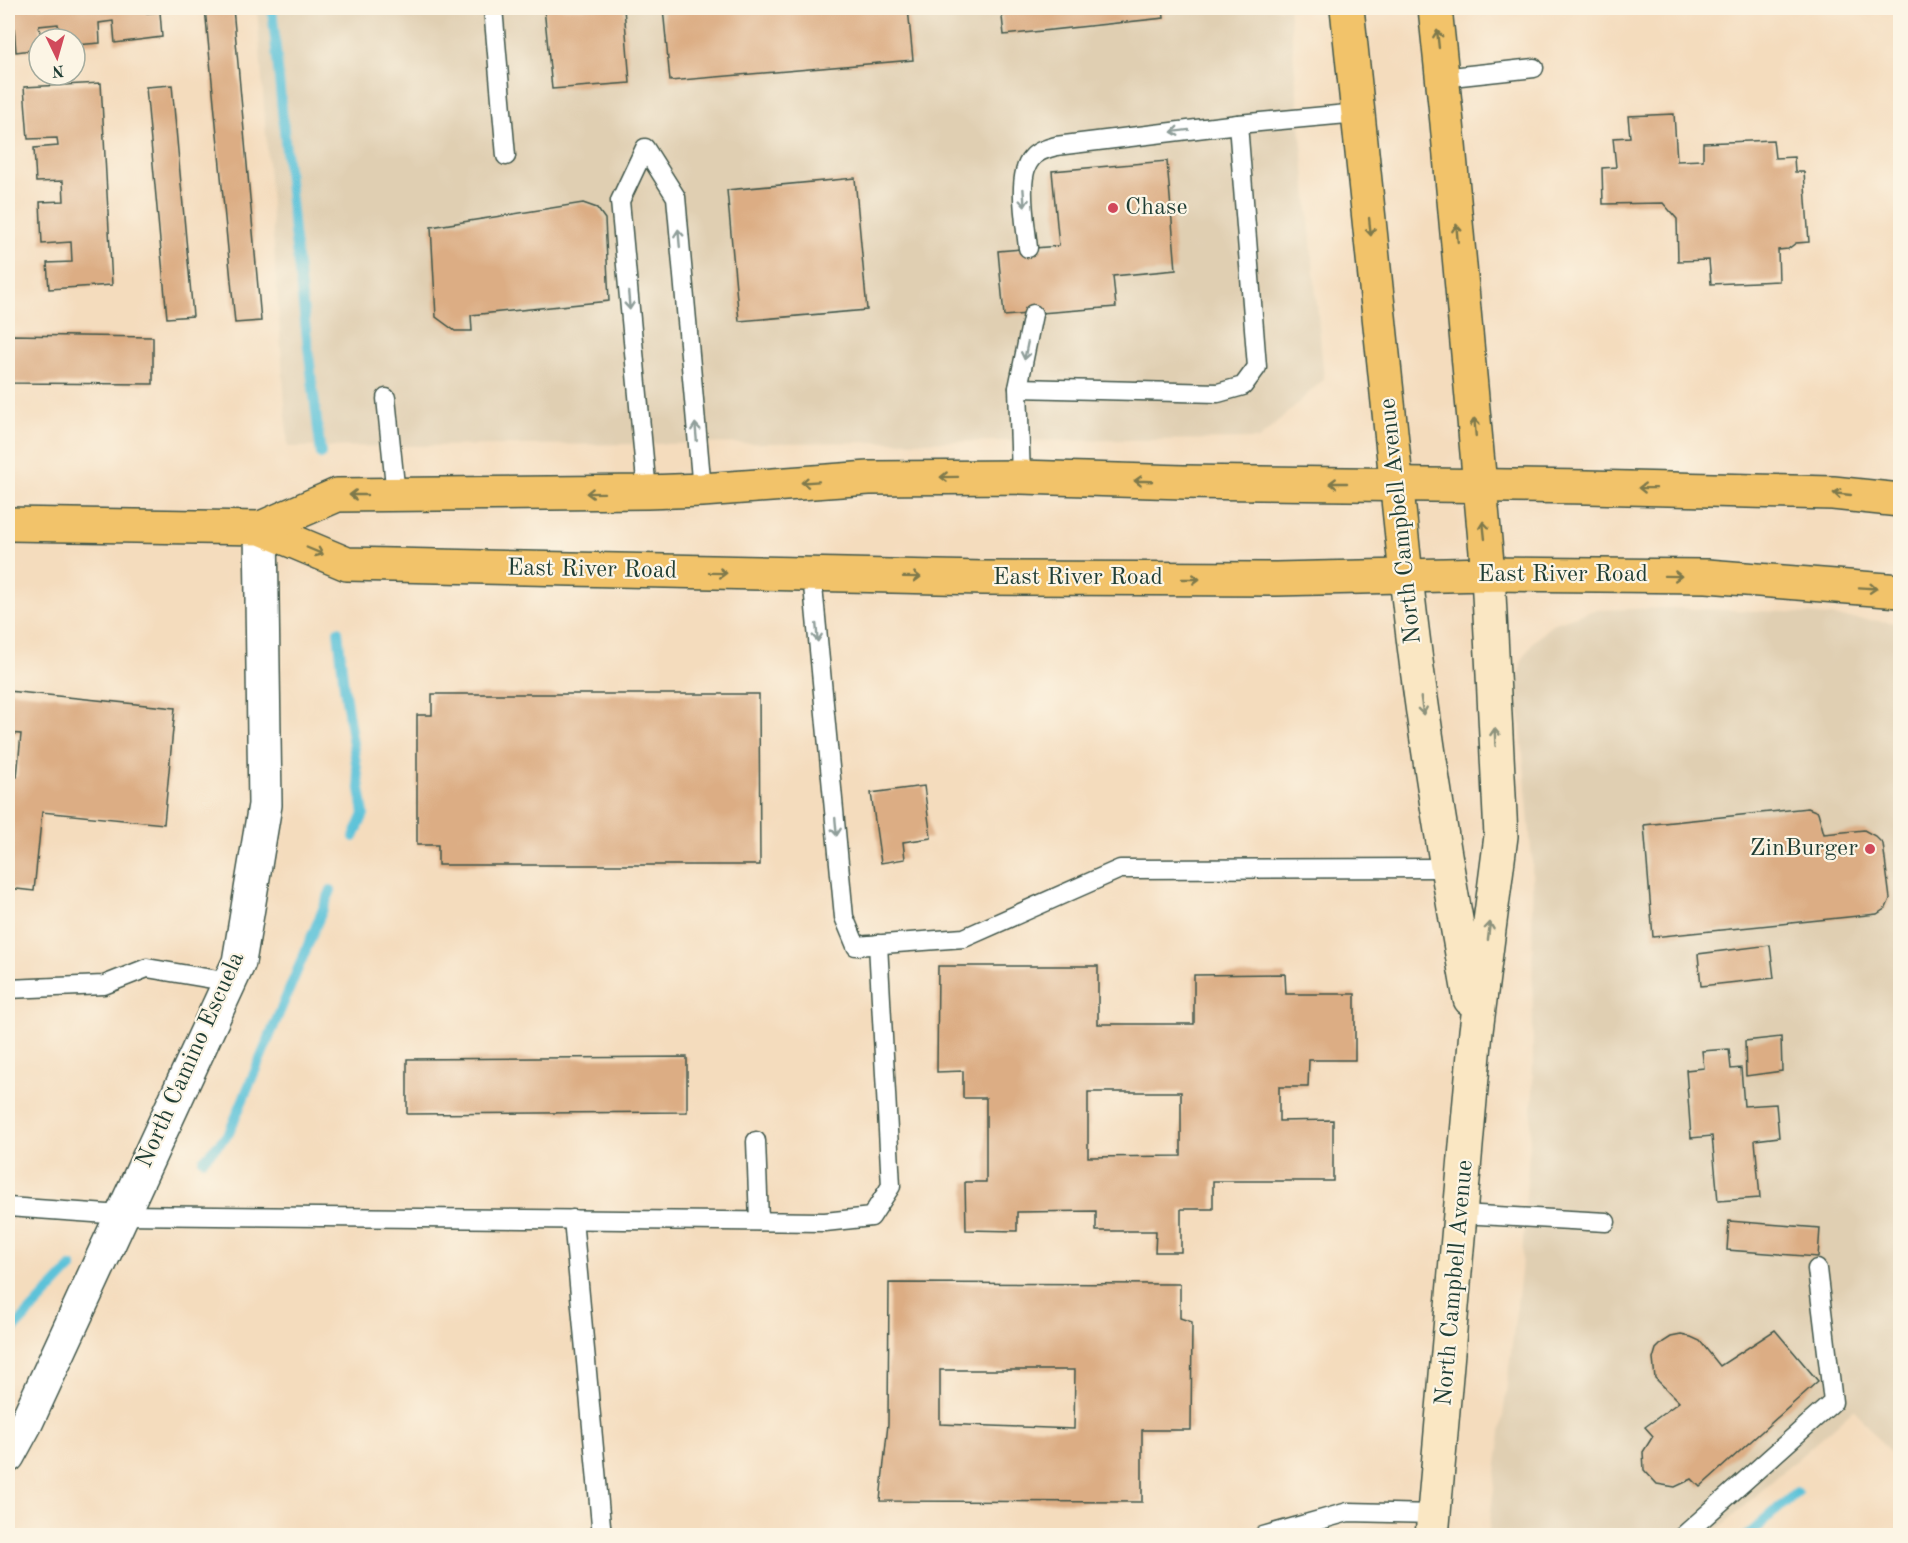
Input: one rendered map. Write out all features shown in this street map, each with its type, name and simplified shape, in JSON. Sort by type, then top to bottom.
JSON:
[{"type":"main road","name":"North Campbell Avenue","points":[[1347,8],[1414,648],[1447,868],[1476,1031]]},
{"type":"main road","name":"North Campbell Avenue","points":[[1433,1525],[1476,1031],[1501,836],[1488,574],[1435,8]]},
{"type":"main road","name":"East River Road","points":[[261,528],[337,495],[647,492],[869,478],[1021,477],[1183,482],[1480,485],[1833,493],[1900,500]]},
{"type":"main road","name":"East River Road","points":[[8,524],[261,528],[347,564],[983,578],[1276,579],[1488,574],[1707,576],[1900,591]]},
{"type":"street","name":"North Camino Escuela","points":[[8,1456],[26,1423],[239,962],[265,805],[261,528]]},
{"type":"lane","points":[[493,8],[506,156]]},
{"type":"lane","points":[[1442,78],[1534,68]]},
{"type":"lane","points":[[1028,248],[1022,178],[1029,160],[1040,151],[1056,146],[1238,124],[1358,113]]},
{"type":"lane","points":[[1018,388],[1218,393],[1243,386],[1257,368],[1238,124]]},
{"type":"lane","points":[[647,492],[620,201],[645,148],[676,196],[702,490]]},
{"type":"lane","points":[[1021,477],[1018,388],[1033,314]]},
{"type":"lane","points":[[386,398],[396,495]]},
{"type":"lane","points":[[812,574],[844,917],[856,946],[964,938],[1120,869],[1447,868]]},
{"type":"lane","points":[[8,1207],[122,1215],[825,1222],[871,1217],[891,1186],[879,944]]},
{"type":"lane","points":[[8,989],[104,985],[147,968],[230,982]]},
{"type":"lane","points":[[756,1141],[759,1221]]},
{"type":"lane","points":[[1461,1214],[1606,1222]]},
{"type":"lane","points":[[573,1219],[602,1536]]},
{"type":"lane","points":[[1683,1536],[1833,1402],[1817,1269]]},
{"type":"lane","points":[[1263,1536],[1348,1512],[1433,1525]]},
{"type":"shaded area","points":[[257,8],[1289,8],[1324,379],[1259,439],[288,447]]},
{"type":"shaded area","points":[[1670,608],[1787,612],[1900,623],[1900,1455],[1892,1455],[1854,1409],[1711,1535],[1488,1536],[1521,1272],[1533,1093],[1532,859],[1517,683],[1522,660],[1533,642],[1552,624],[1594,610]]},
{"type":"building","points":[[8,8],[147,8],[147,13],[160,12],[162,37],[115,43],[113,21],[99,23],[100,43],[87,44],[87,27],[58,27],[58,24],[27,27],[27,51],[16,52],[14,26],[8,27]]},
{"type":"building","points":[[205,8],[233,8],[261,321],[235,323]]},
{"type":"building","points":[[544,8],[624,8],[630,83],[552,89]]},
{"type":"building","points":[[663,8],[908,8],[913,60],[670,81]]},
{"type":"building","points":[[1001,8],[1163,8],[1164,18],[1004,35]]},
{"type":"building","points":[[101,83],[112,285],[49,289],[47,263],[72,262],[71,242],[42,244],[40,202],[64,201],[63,181],[36,182],[34,148],[58,146],[57,138],[28,139],[24,87],[87,87],[87,84]]},
{"type":"building","points":[[172,85],[193,316],[167,318],[146,87]]},
{"type":"building","points":[[1674,114],[1677,161],[1703,160],[1703,143],[1773,140],[1775,158],[1794,157],[1795,172],[1804,172],[1809,242],[1796,243],[1788,249],[1778,250],[1779,281],[1711,284],[1709,260],[1678,261],[1677,219],[1663,203],[1603,204],[1602,168],[1616,167],[1613,138],[1630,137],[1628,116]]},
{"type":"building","name":"Chase","points":[[1167,161],[1176,270],[1113,276],[1116,307],[1004,316],[998,251],[1059,246],[1052,171]]},
{"type":"building","points":[[855,178],[867,310],[739,321],[727,190]]},
{"type":"building","points":[[583,203],[597,208],[605,219],[609,301],[471,315],[472,331],[455,331],[436,317],[431,227]]},
{"type":"building","points":[[8,335],[153,337],[153,384],[8,383]]},
{"type":"building","points":[[8,691],[175,708],[164,824],[42,812],[34,891],[8,888],[8,776],[17,777],[21,734],[8,733]]},
{"type":"building","points":[[432,694],[759,694],[760,865],[438,865],[438,845],[417,845],[417,715],[432,715]]},
{"type":"building","points":[[924,786],[931,838],[903,842],[905,859],[881,863],[871,793]]},
{"type":"building","points":[[1808,808],[1818,812],[1824,834],[1864,830],[1883,844],[1890,899],[1886,908],[1877,914],[1653,937],[1644,825]]},
{"type":"building","points":[[1770,945],[1774,978],[1701,986],[1698,954]]},
{"type":"building","points":[[938,966],[1098,966],[1098,1024],[1194,1024],[1194,975],[1285,974],[1286,994],[1355,994],[1355,1060],[1309,1060],[1308,1087],[1279,1087],[1279,1121],[1333,1120],[1333,1181],[1213,1181],[1213,1209],[1181,1209],[1181,1252],[1155,1252],[1156,1231],[1096,1231],[1096,1211],[1017,1212],[1017,1231],[966,1230],[965,1182],[986,1182],[986,1098],[963,1098],[963,1071],[937,1072]],"holes":[[[1088,1092],[1181,1092],[1181,1156],[1088,1157]]]},
{"type":"building","points":[[1781,1037],[1782,1071],[1746,1076],[1745,1041]]},
{"type":"building","points":[[1729,1049],[1731,1069],[1741,1068],[1744,1106],[1776,1104],[1779,1137],[1755,1140],[1760,1198],[1718,1201],[1712,1136],[1691,1138],[1686,1070],[1704,1068],[1702,1051]]},
{"type":"building","points":[[687,1057],[687,1112],[407,1114],[407,1059]]},
{"type":"building","points":[[1729,1221],[1820,1228],[1818,1257],[1727,1250]]},
{"type":"building","points":[[889,1283],[1180,1284],[1180,1318],[1192,1322],[1191,1430],[1142,1430],[1142,1502],[880,1501],[888,1424]],"holes":[[[940,1370],[1075,1370],[1074,1429],[940,1424]]]},
{"type":"building","points":[[1775,1330],[1818,1381],[1700,1487],[1692,1479],[1675,1487],[1657,1484],[1644,1470],[1643,1452],[1653,1436],[1645,1427],[1679,1402],[1655,1378],[1653,1359],[1656,1349],[1671,1337],[1681,1335],[1691,1337],[1700,1341],[1720,1366]]},
{"type":"waterway","points":[[272,8],[294,232],[321,454]]},
{"type":"waterway","points":[[338,631],[344,687],[364,814],[354,837]]},
{"type":"waterway","points":[[203,1160],[229,1133],[331,890]]},
{"type":"waterway","points":[[8,1335],[72,1267]]},
{"type":"waterway","points":[[1747,1536],[1797,1492]]},
{"type":"place","name":"Chase","points":[[1113,208]]},
{"type":"place","name":"ZinBurger","points":[[1870,849]]}]
